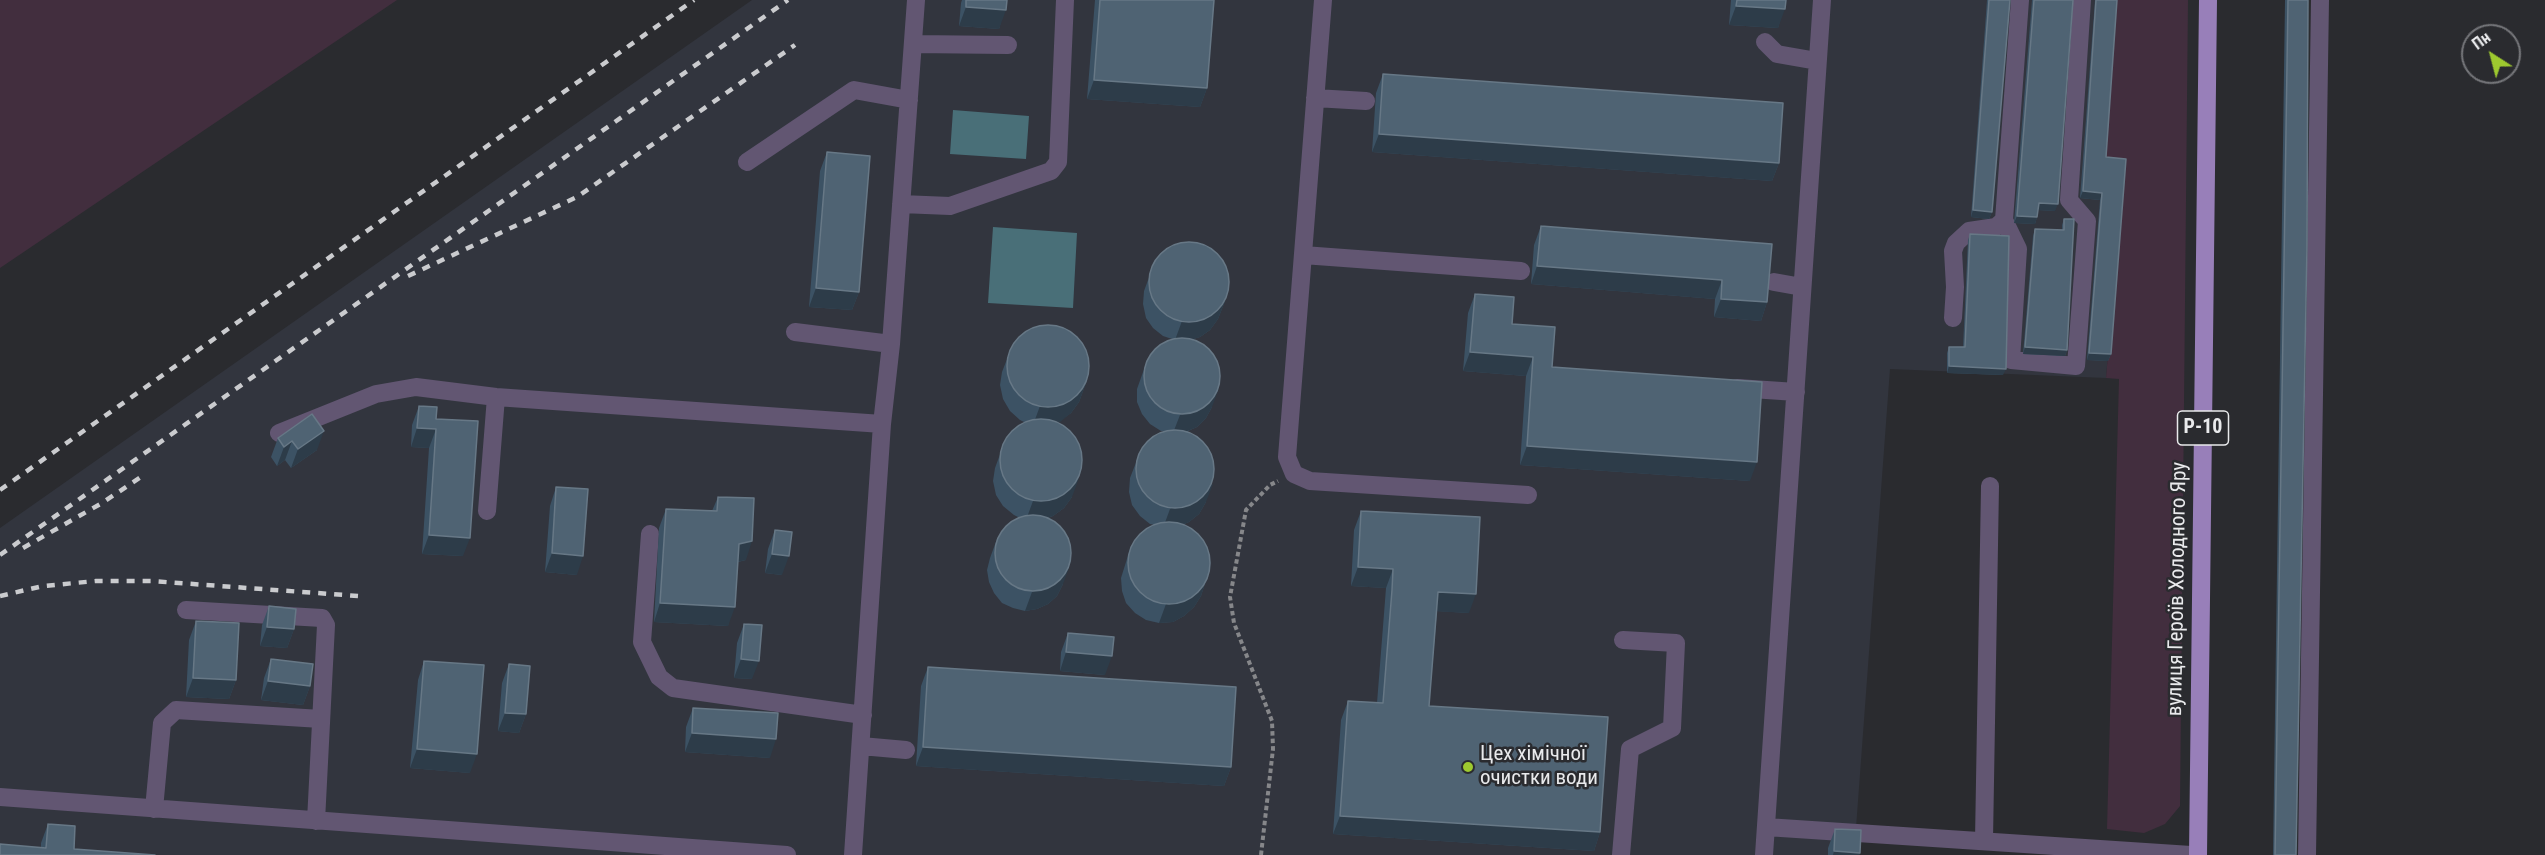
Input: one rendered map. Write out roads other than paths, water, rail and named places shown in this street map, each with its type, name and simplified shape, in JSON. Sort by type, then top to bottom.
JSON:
[{"type":"main road","name":"вулиця Героїв Холодного Яру","points":[[2198,855],[2208,0]]},
{"type":"lane","points":[[853,855],[882,424],[891,344],[916,0]]},
{"type":"lane","points":[[901,204],[950,206],[1051,171],[1058,162],[1065,0]]},
{"type":"lane","points":[[1323,0],[1287,457],[1294,474],[1310,481],[1528,495]]},
{"type":"lane","points":[[1764,855],[1821,0]]},
{"type":"lane","points":[[2020,0],[2004,220],[2018,249],[2011,360],[2076,366],[2087,221],[2069,201],[2082,0]]},
{"type":"lane","points":[[2307,855],[2320,0]]},
{"type":"lane","points":[[1765,42],[1777,54],[1817,61]]},
{"type":"lane","points":[[913,44],[1008,45]]},
{"type":"lane","points":[[747,162],[854,90],[909,100]]},
{"type":"lane","points":[[1315,98],[1366,101]]},
{"type":"lane","points":[[1953,318],[1955,287],[1953,251],[1956,243],[1969,231],[1996,227],[2004,220]]},
{"type":"lane","points":[[1303,255],[1521,271]]},
{"type":"lane","points":[[1774,282],[1802,287]]},
{"type":"lane","points":[[795,332],[891,344]]},
{"type":"lane","points":[[1716,386],[1796,392]]},
{"type":"lane","points":[[279,433],[376,394],[416,387],[496,397],[882,424]]},
{"type":"lane","points":[[487,511],[496,397]]},
{"type":"lane","points":[[1984,840],[1990,486]]},
{"type":"lane","points":[[650,534],[642,642],[659,677],[673,688],[863,715]]},
{"type":"lane","points":[[186,610],[322,618],[326,625],[316,820]]},
{"type":"lane","points":[[1621,855],[1630,749],[1671,728],[1676,644],[1623,640]]},
{"type":"lane","points":[[154,809],[162,723],[176,710],[321,719]]},
{"type":"lane","points":[[861,746],[906,750]]},
{"type":"lane","points":[[0,797],[787,855]]},
{"type":"lane","points":[[1766,827],[2191,855]]},
{"type":"water","points":[[953,110],[1029,116],[1026,159],[950,154]]},
{"type":"water","points":[[993,227],[1077,233],[1073,308],[988,303]]},
{"type":"railway","points":[[0,490],[694,0]]},
{"type":"railway","points":[[0,555],[788,0]]},
{"type":"railway","points":[[408,276],[577,197],[795,45]]},
{"type":"railway","points":[[23,548],[102,503],[141,477]]},
{"type":"railway","points":[[0,596],[43,586],[96,581],[151,581],[358,596]]},
{"type":"place","name":"Цех хімічної очистки води","points":[[1468,767]]}]
